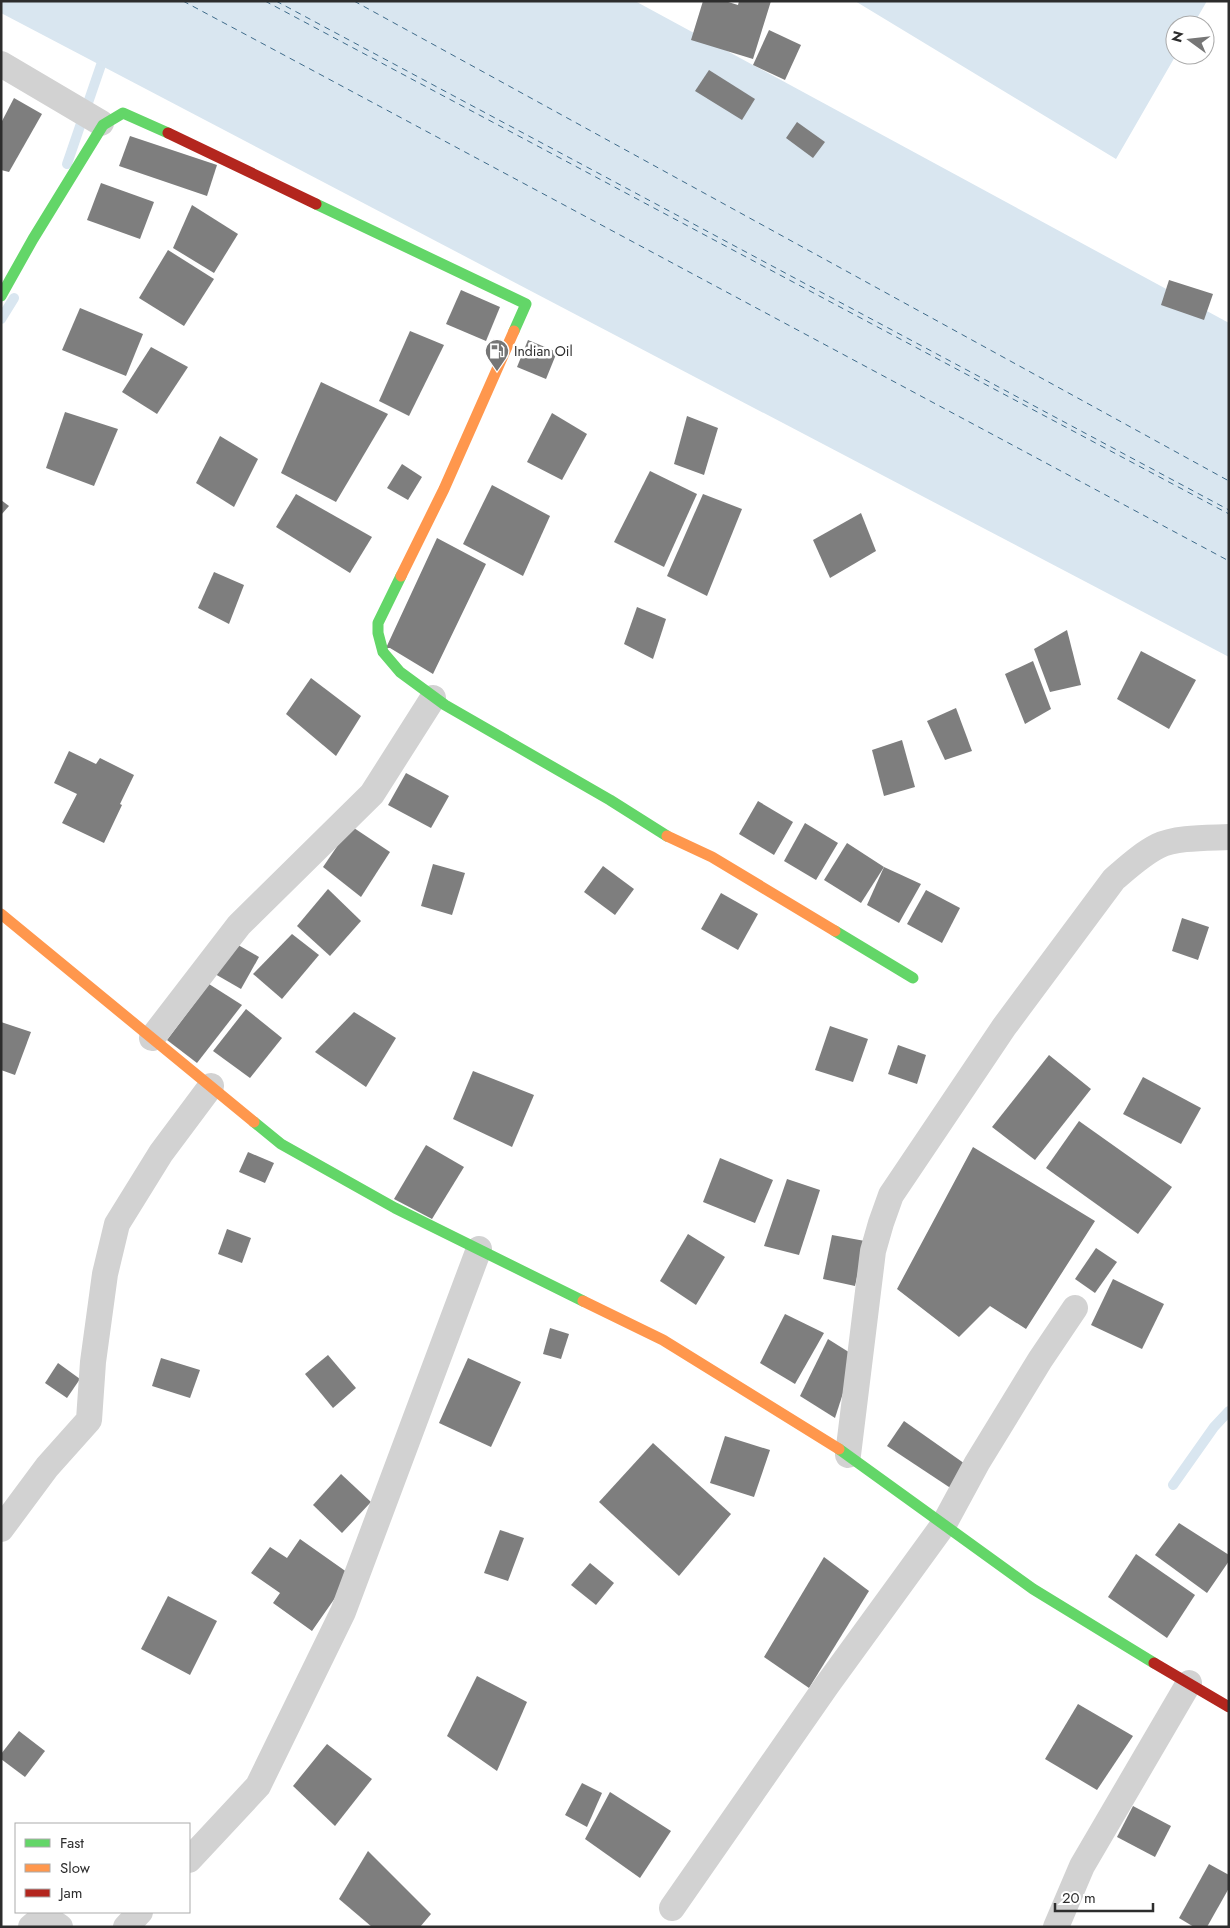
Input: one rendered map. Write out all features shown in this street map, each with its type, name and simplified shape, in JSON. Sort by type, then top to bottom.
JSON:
[{"type":"street","points":[[1,64],[102,124]]},
{"type":"street","points":[[1,296],[102,124],[123,113],[174,135],[526,304],[444,489],[378,623],[379,643],[390,665],[433,698],[610,800],[668,836],[712,857],[913,978]]},
{"type":"street","points":[[152,1038],[239,925],[372,794],[433,698]]},
{"type":"street","points":[[848,1455],[874,1251],[880,1223],[891,1195],[1004,1027],[1114,879],[1136,860],[1160,845],[1194,838],[1229,837]]},
{"type":"street","points":[[1,914],[281,1144],[395,1208],[663,1340],[848,1455],[1033,1589],[1229,1706]]},
{"type":"street","points":[[1,1529],[47,1467],[90,1420],[93,1362],[104,1284],[117,1224],[161,1153],[211,1086]]},
{"type":"street","points":[[190,1859],[258,1786],[343,1612],[480,1249]]},
{"type":"street","points":[[672,1908],[827,1684],[944,1524],[977,1463],[1040,1360],[1075,1308]]},
{"type":"street","points":[[1056,1927],[1082,1866],[1189,1683]]},
{"type":"street","points":[[126,1927],[139,1913]]},
{"type":"street","points":[[31,1927],[44,1916],[60,1927]]},
{"type":"shaded area","points":[[1,1],[635,1],[1229,323],[1229,657],[1,13]]},
{"type":"shaded area","points":[[855,1],[1207,1],[1199,15],[1165,15],[1165,65],[1170,65],[1116,159]]},
{"type":"building","points":[[703,1],[725,1],[738,5],[739,1],[771,1],[753,59],[691,40]]},
{"type":"building","points":[[769,30],[801,45],[785,80],[753,65]]},
{"type":"building","points":[[709,70],[755,99],[742,120],[695,91]]},
{"type":"building","points":[[14,98],[42,114],[9,172],[1,170],[1,123]]},
{"type":"building","points":[[797,122],[825,142],[813,158],[786,138]]},
{"type":"building","points":[[130,136],[217,165],[207,196],[119,166]]},
{"type":"building","points":[[101,183],[154,202],[140,239],[87,220]]},
{"type":"building","points":[[192,205],[238,234],[214,273],[173,248]]},
{"type":"building","points":[[168,250],[214,279],[184,326],[139,298]]},
{"type":"building","points":[[1169,280],[1213,294],[1204,320],[1161,305]]},
{"type":"building","points":[[461,290],[500,307],[486,341],[446,324]]},
{"type":"building","points":[[80,308],[143,334],[126,376],[62,350]]},
{"type":"building","points":[[410,331],[444,345],[409,416],[379,401]]},
{"type":"building","points":[[528,340],[557,352],[546,379],[517,367]]},
{"type":"building","points":[[151,347],[188,367],[157,414],[122,392]]},
{"type":"building","points":[[321,382],[388,414],[336,502],[281,473]]},
{"type":"building","points":[[65,412],[118,429],[94,486],[46,468]]},
{"type":"building","points":[[552,413],[587,434],[562,480],[527,462]]},
{"type":"building","points":[[687,416],[718,428],[704,475],[674,464]]},
{"type":"building","points":[[220,436],[258,459],[234,507],[196,483]]},
{"type":"building","points":[[402,464],[422,477],[408,500],[387,488]]},
{"type":"building","points":[[650,471],[697,494],[664,567],[614,542]]},
{"type":"building","points":[[492,485],[550,516],[523,576],[463,544]]},
{"type":"building","points":[[296,494],[372,537],[350,573],[276,527]]},
{"type":"building","points":[[703,494],[742,509],[707,596],[667,576]]},
{"type":"building","points":[[1,500],[9,506],[1,515]]},
{"type":"building","points":[[861,513],[876,551],[830,578],[813,540]]},
{"type":"building","points":[[437,538],[486,564],[433,674],[390,648],[386,648]]},
{"type":"building","points":[[214,572],[244,585],[229,624],[198,608]]},
{"type":"building","points":[[637,607],[666,619],[653,659],[624,644]]},
{"type":"building","points":[[1067,630],[1081,685],[1050,692],[1034,649]]},
{"type":"building","points":[[1141,651],[1196,680],[1169,729],[1117,699]]},
{"type":"building","points":[[1033,661],[1051,709],[1025,724],[1005,674]]},
{"type":"building","points":[[311,678],[361,716],[336,756],[286,714]]},
{"type":"building","points":[[956,708],[972,751],[945,760],[927,721]]},
{"type":"building","points":[[902,740],[915,787],[884,796],[872,750]]},
{"type":"building","points":[[69,751],[96,764],[100,758],[134,775],[104,843],[62,823],[77,794],[54,783]]},
{"type":"building","points":[[406,773],[449,796],[431,828],[388,805]]},
{"type":"building","points":[[758,801],[793,822],[774,855],[739,834]]},
{"type":"building","points":[[805,823],[838,843],[816,880],[784,861]]},
{"type":"building","points":[[351,826],[390,852],[361,897],[323,867]]},
{"type":"building","points":[[847,843],[884,867],[861,903],[824,880]]},
{"type":"building","points":[[433,864],[465,873],[452,915],[421,906]]},
{"type":"building","points":[[603,866],[634,889],[615,915],[584,892]]},
{"type":"building","points":[[884,867],[921,884],[899,923],[867,905]]},
{"type":"building","points":[[328,889],[361,921],[330,956],[297,926]]},
{"type":"building","points":[[926,890],[960,908],[942,943],[907,924]]},
{"type":"building","points":[[721,893],[758,914],[738,950],[701,929]]},
{"type":"building","points":[[1182,918],[1209,927],[1198,960],[1172,951]]},
{"type":"building","points":[[292,934],[319,955],[282,999],[253,974]]},
{"type":"building","points":[[233,942],[259,957],[241,989],[215,974]]},
{"type":"building","points":[[209,984],[242,1005],[197,1063],[167,1040]]},
{"type":"building","points":[[246,1009],[282,1038],[250,1078],[213,1051]]},
{"type":"building","points":[[354,1012],[396,1038],[366,1087],[315,1052]]},
{"type":"building","points":[[1,1022],[31,1032],[15,1075],[1,1070]]},
{"type":"building","points":[[830,1026],[868,1039],[853,1082],[815,1070]]},
{"type":"building","points":[[898,1045],[926,1055],[917,1084],[888,1074]]},
{"type":"building","points":[[1049,1055],[1091,1089],[1035,1160],[992,1127]]},
{"type":"building","points":[[473,1071],[534,1095],[512,1147],[453,1119]]},
{"type":"building","points":[[1143,1077],[1201,1108],[1181,1144],[1123,1114]]},
{"type":"building","points":[[1079,1121],[1172,1187],[1138,1234],[1046,1168]]},
{"type":"building","points":[[426,1145],[464,1167],[432,1219],[394,1199]]},
{"type":"building","points":[[973,1147],[1095,1221],[1026,1329],[990,1306],[959,1337],[897,1289]]},
{"type":"building","points":[[248,1152],[274,1163],[265,1183],[239,1172]]},
{"type":"building","points":[[720,1158],[773,1180],[755,1223],[703,1202]]},
{"type":"building","points":[[787,1179],[820,1190],[799,1255],[764,1246]]},
{"type":"building","points":[[227,1229],[251,1238],[242,1263],[218,1254]]},
{"type":"building","points":[[688,1234],[725,1257],[696,1305],[660,1281]]},
{"type":"building","points":[[832,1235],[865,1241],[855,1286],[823,1279]]},
{"type":"building","points":[[1096,1248],[1117,1262],[1095,1293],[1075,1279]]},
{"type":"building","points":[[1113,1279],[1164,1304],[1142,1349],[1091,1325]]},
{"type":"building","points":[[785,1314],[824,1333],[795,1384],[760,1363]]},
{"type":"building","points":[[550,1328],[569,1334],[561,1359],[543,1354]]},
{"type":"building","points":[[828,1339],[855,1356],[835,1418],[800,1396]]},
{"type":"building","points":[[328,1355],[356,1388],[333,1408],[305,1374]]},
{"type":"building","points":[[161,1358],[200,1370],[190,1398],[152,1386]]},
{"type":"building","points":[[468,1358],[521,1382],[491,1447],[439,1423]]},
{"type":"building","points":[[58,1363],[80,1379],[67,1398],[45,1383]]},
{"type":"building","points":[[904,1421],[968,1466],[952,1489],[887,1446]]},
{"type":"building","points":[[725,1436],[770,1450],[754,1497],[710,1483]]},
{"type":"building","points":[[653,1443],[731,1514],[679,1576],[599,1502]]},
{"type":"building","points":[[341,1474],[371,1502],[342,1533],[313,1505]]},
{"type":"building","points":[[1179,1523],[1229,1555],[1229,1561],[1207,1593],[1155,1555]]},
{"type":"building","points":[[500,1530],[524,1538],[508,1581],[484,1573]]},
{"type":"building","points":[[300,1539],[351,1575],[312,1631],[273,1603],[280,1593],[251,1573],[270,1547],[287,1558]]},
{"type":"building","points":[[1136,1554],[1195,1595],[1167,1638],[1108,1597]]},
{"type":"building","points":[[824,1557],[869,1591],[809,1688],[764,1657]]},
{"type":"building","points":[[590,1563],[614,1583],[596,1605],[571,1585]]},
{"type":"building","points":[[168,1596],[217,1621],[190,1675],[141,1649]]},
{"type":"building","points":[[477,1676],[527,1702],[497,1771],[447,1736]]},
{"type":"building","points":[[1078,1704],[1133,1736],[1097,1790],[1045,1759]]},
{"type":"building","points":[[19,1731],[45,1751],[25,1777],[1,1759],[1,1754]]},
{"type":"building","points":[[327,1744],[372,1779],[335,1826],[293,1786]]},
{"type":"building","points":[[582,1783],[602,1793],[587,1827],[565,1815]]},
{"type":"building","points":[[610,1792],[671,1831],[640,1878],[585,1839]]},
{"type":"building","points":[[1133,1806],[1171,1826],[1155,1857],[1117,1837]]},
{"type":"building","points":[[368,1851],[431,1914],[420,1927],[372,1927],[339,1899]]},
{"type":"building","points":[[1209,1864],[1229,1875],[1229,1888],[1207,1927],[1194,1927],[1179,1918]]},
{"type":"waterway","points":[[67,164],[101,65]]},
{"type":"waterway","points":[[1,319],[14,298]]},
{"type":"waterway","points":[[1173,1485],[1214,1427],[1229,1411]]},
{"type":"ferry route","points":[[183,1],[1229,561]]},
{"type":"ferry route","points":[[265,1],[1229,514]]},
{"type":"ferry route","points":[[276,1],[1229,510]]},
{"type":"ferry route","points":[[354,1],[1229,481]]},
{"type":"traffic: fast","points":[[1,296],[33,239],[103,125],[123,113],[168,133]]},
{"type":"traffic: fast","points":[[316,204],[526,304],[514,331]]},
{"type":"traffic: fast","points":[[401,576],[378,623],[378,633],[383,652],[400,672],[445,705],[610,800],[667,836]]},
{"type":"traffic: fast","points":[[835,931],[913,978]]},
{"type":"traffic: fast","points":[[254,1122],[281,1144],[395,1208],[583,1301]]},
{"type":"traffic: fast","points":[[839,1449],[1033,1589],[1154,1663]]},
{"type":"traffic: slow","points":[[401,576],[444,489],[514,331]]},
{"type":"traffic: slow","points":[[667,836],[712,857],[835,931]]},
{"type":"traffic: slow","points":[[1,914],[254,1122]]},
{"type":"traffic: slow","points":[[583,1301],[663,1340],[839,1449]]},
{"type":"traffic: jam","points":[[168,133],[316,204]]},
{"type":"traffic: jam","points":[[1154,1663],[1229,1707]]},
{"type":"place","name":"Indian Oil","points":[[497,372]]}]
